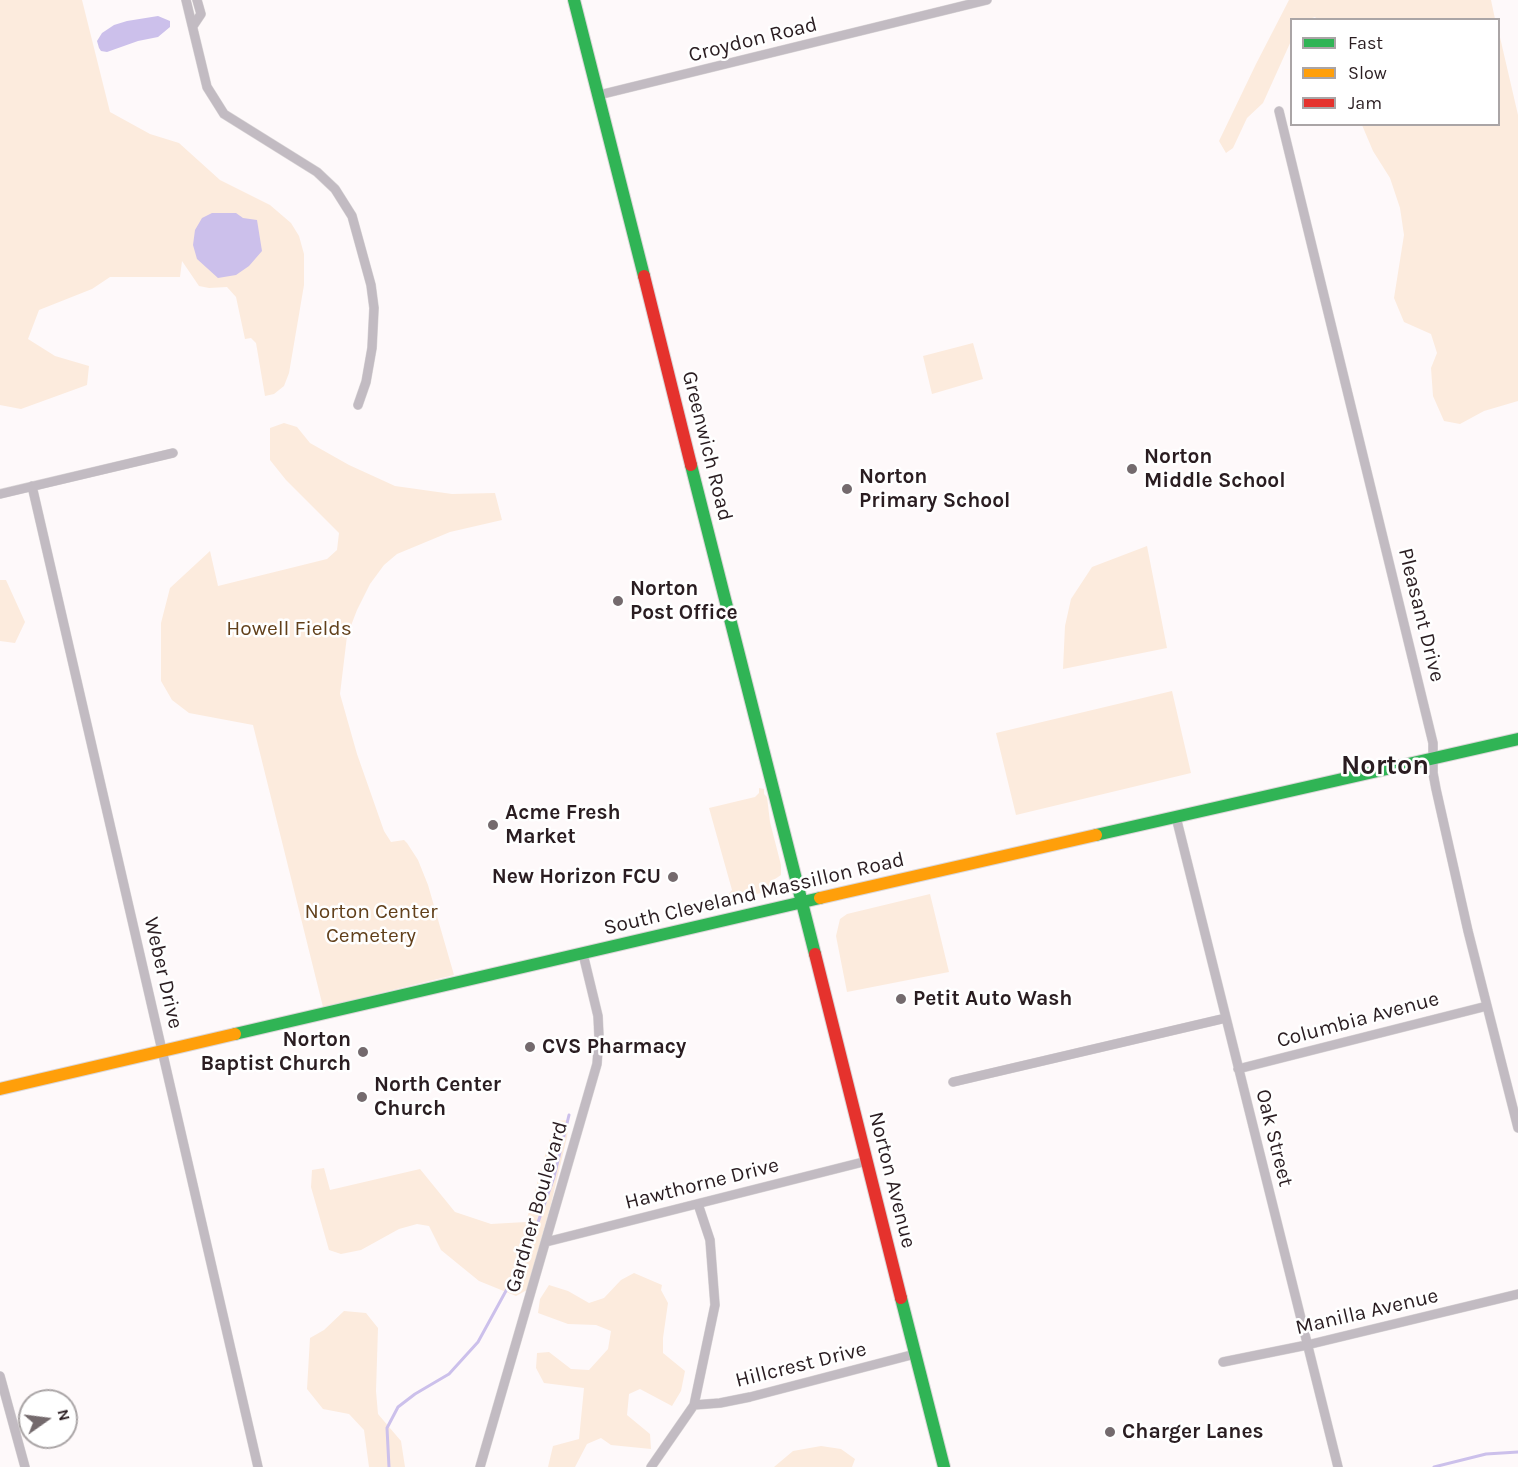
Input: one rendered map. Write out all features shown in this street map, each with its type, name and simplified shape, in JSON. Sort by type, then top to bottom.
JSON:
[{"type":"main road","name":"Greenwich Road","points":[[574,0],[801,902]]},
{"type":"main road","name":"South Cleveland Massillon Road","points":[[0,1089],[801,902],[1518,739]]},
{"type":"main road","name":"Norton Avenue","points":[[801,902],[944,1467]]},
{"type":"street","points":[[186,0],[207,87],[225,114],[317,172],[335,189],[352,216],[371,285],[374,308],[372,348],[366,382],[358,405]]},
{"type":"street","points":[[193,26],[201,15],[197,0]]},
{"type":"street","points":[[944,0],[946,10]]},
{"type":"street","name":"Croydon Road","points":[[599,95],[987,0]]},
{"type":"street","name":"Pleasant Drive","points":[[1279,111],[1416,668],[1433,743],[1432,759],[1436,789],[1518,1128]]},
{"type":"street","points":[[0,494],[173,453]]},
{"type":"street","name":"Weber Drive","points":[[32,486],[258,1467]]},
{"type":"street","name":"Oak Street","points":[[1176,817],[1338,1467]]},
{"type":"street","name":"Gardner Boulevard","points":[[480,1467],[590,1090],[598,1055],[597,1012],[583,954]]},
{"type":"street","name":"Columbia Avenue","points":[[1238,1069],[1487,1006]]},
{"type":"street","points":[[953,1082],[1226,1018]]},
{"type":"street","name":"Hawthorne Drive","points":[[546,1242],[867,1161]]},
{"type":"street","points":[[651,1467],[694,1405],[715,1305],[710,1240],[698,1204]]},
{"type":"street","name":"Manilla Avenue","points":[[1223,1362],[1307,1345],[1518,1294]]},
{"type":"street","name":"Hillcrest Drive","points":[[694,1405],[750,1397],[915,1354]]},
{"type":"street","points":[[0,1376],[25,1467]]},
{"type":"green space","points":[[0,0],[82,0],[110,112],[150,134],[179,143],[220,180],[270,205],[291,223],[299,236],[304,254],[304,285],[289,373],[284,386],[274,394],[265,396],[256,343],[251,338],[245,339],[236,297],[227,287],[199,286],[182,261],[180,277],[110,277],[92,289],[39,310],[28,339],[55,356],[89,366],[87,385],[21,409],[0,405]]},
{"type":"green space","points":[[1289,0],[1491,0],[1495,18],[1290,18],[1290,43],[1263,103],[1247,118],[1233,148],[1226,153],[1219,141]]},
{"type":"green space","points":[[1500,37],[1518,115],[1518,401],[1484,411],[1460,424],[1444,421],[1433,396],[1431,368],[1437,353],[1431,334],[1404,322],[1394,298],[1404,235],[1400,208],[1390,178],[1373,151],[1362,126],[1500,126]]},
{"type":"green space","points":[[973,343],[983,379],[932,394],[923,356]]},
{"type":"green space","points":[[284,423],[297,427],[310,443],[349,465],[395,486],[452,494],[495,493],[502,520],[450,532],[397,554],[384,565],[370,584],[347,636],[340,694],[357,754],[384,831],[391,842],[404,840],[418,860],[428,885],[454,975],[323,1007],[253,725],[189,713],[172,700],[161,681],[161,623],[170,588],[210,551],[218,586],[327,559],[337,550],[339,533],[286,480],[270,460],[270,428]]},
{"type":"green space","points":[[1147,546],[1167,648],[1063,669],[1065,626],[1071,599],[1092,567]]},
{"type":"green space","points":[[0,580],[6,580],[25,622],[15,643],[0,641]]},
{"type":"green space","points":[[1172,691],[1191,773],[1016,815],[996,733]]},
{"type":"green space","points":[[759,788],[764,789],[767,797],[781,875],[765,892],[728,901],[727,896],[732,890],[709,808],[755,797],[759,793]]},
{"type":"green space","points":[[930,894],[949,972],[847,992],[836,936],[840,919],[847,914]]},
{"type":"green space","points":[[569,1120],[551,1204],[527,1290],[516,1296],[479,1281],[441,1250],[429,1226],[417,1224],[399,1229],[361,1250],[341,1254],[329,1250],[311,1187],[312,1170],[324,1168],[330,1190],[420,1169],[455,1212],[491,1224],[526,1222],[555,1121]]},
{"type":"green space","points":[[634,1273],[662,1285],[661,1290],[668,1303],[663,1353],[685,1371],[681,1391],[672,1406],[640,1389],[629,1394],[627,1415],[650,1434],[651,1449],[611,1445],[601,1438],[587,1444],[575,1467],[548,1467],[553,1446],[579,1439],[584,1388],[544,1383],[536,1368],[537,1353],[549,1352],[571,1369],[589,1370],[608,1349],[611,1331],[596,1325],[568,1324],[538,1313],[540,1299],[549,1285],[568,1291],[589,1303],[604,1298],[621,1280]]},
{"type":"green space","points":[[344,1311],[366,1313],[378,1328],[376,1391],[378,1414],[401,1441],[405,1467],[369,1467],[364,1430],[349,1414],[323,1409],[307,1389],[310,1338],[324,1330]]},
{"type":"green space","points":[[821,1446],[841,1449],[855,1459],[852,1467],[774,1467],[793,1451]]},
{"type":"shaded area","points":[[158,16],[170,21],[170,27],[158,37],[138,41],[107,52],[99,48],[97,41],[102,33],[114,25]]},
{"type":"shaded area","points":[[212,213],[236,213],[243,218],[257,220],[262,251],[249,266],[236,275],[218,278],[197,259],[193,245],[195,230],[202,218]]},
{"type":"waterway","points":[[389,1467],[387,1428],[398,1407],[449,1374],[478,1342],[519,1267],[554,1177],[569,1115]]},
{"type":"waterway","points":[[1434,1467],[1486,1454],[1518,1452]]},
{"type":"traffic: fast","points":[[574,0],[644,276]]},
{"type":"traffic: fast","points":[[691,465],[815,954]]},
{"type":"traffic: fast","points":[[1096,835],[1518,739]]},
{"type":"traffic: fast","points":[[235,1034],[820,898]]},
{"type":"traffic: fast","points":[[901,1298],[944,1467]]},
{"type":"traffic: slow","points":[[820,898],[1096,835]]},
{"type":"traffic: slow","points":[[0,1089],[235,1034]]},
{"type":"traffic: jam","points":[[644,276],[691,465]]},
{"type":"traffic: jam","points":[[815,954],[901,1298]]},
{"type":"place","name":"Norton Middle School","points":[[1132,469]]},
{"type":"place","name":"Norton Primary School","points":[[847,489]]},
{"type":"place","name":"Norton Post Office","points":[[618,601]]},
{"type":"place","name":"Acme Fresh Market","points":[[493,825]]},
{"type":"place","name":"New Horizon FCU","points":[[673,877]]},
{"type":"place","name":"Petit Auto Wash","points":[[901,999]]},
{"type":"place","name":"CVS Pharmacy","points":[[530,1047]]},
{"type":"place","name":"Norton Baptist Church","points":[[363,1052]]},
{"type":"place","name":"North Center Church","points":[[362,1097]]},
{"type":"place","name":"Charger Lanes","points":[[1110,1432]]},
{"type":"district","name":"Norton","points":[[1385,766]]},
{"type":"park label","name":"Howell Fields","points":[[289,629]]},
{"type":"park label","name":"Norton Center Cemetery","points":[[371,924]]}]
